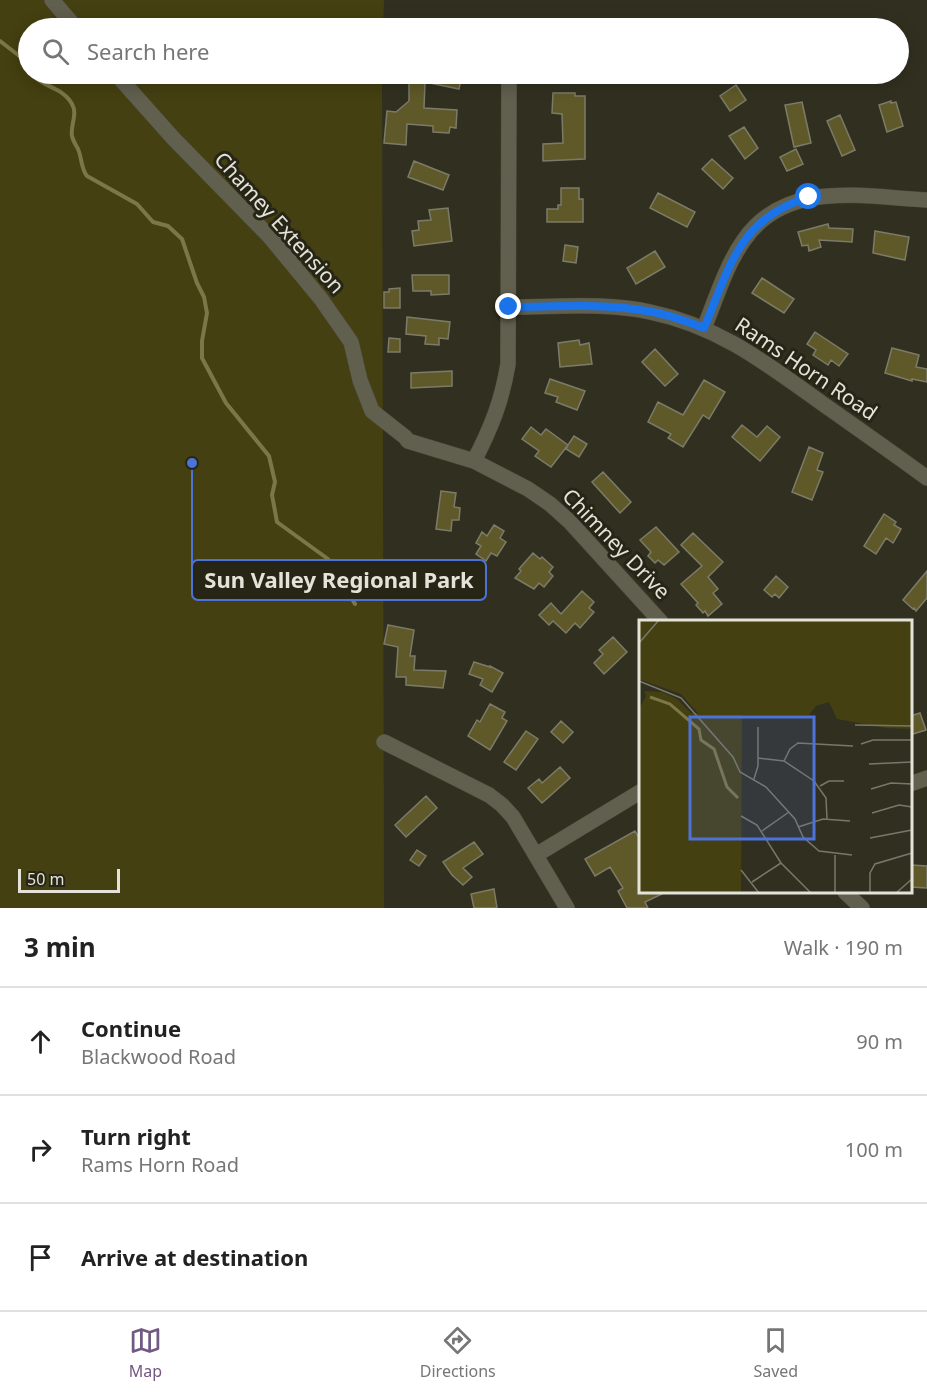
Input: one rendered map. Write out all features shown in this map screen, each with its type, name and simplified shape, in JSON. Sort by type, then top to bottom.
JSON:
[{"type":"street","points":[[52,0],[67,18]]},
{"type":"street","name":"Chamey Extension","points":[[125,84],[173,138],[269,236],[321,299],[351,342],[360,380],[372,411],[405,436],[408,441]]},
{"type":"street","points":[[474,461],[497,415],[508,364],[509,84]]},
{"type":"street","points":[[704,328],[744,239],[772,212],[789,203],[826,195],[927,200]]},
{"type":"street","name":"Rams Horn Road","points":[[509,307],[617,307],[648,311],[704,328],[751,352],[927,478]]},
{"type":"street","name":"Chimney Drive","points":[[408,441],[474,461],[528,489],[550,504],[570,522],[660,620]]},
{"type":"street","points":[[384,742],[489,795],[502,805],[513,817],[567,908]]},
{"type":"street","points":[[912,782],[927,778]]},
{"type":"street","points":[[536,855],[639,793]]},
{"type":"street","points":[[847,893],[862,908]]},
{"type":"shaded area","points":[[0,0],[384,0],[383,18],[18,18],[18,84],[382,84],[384,908],[0,908]]},
{"type":"building","points":[[409,84],[425,84],[424,108],[457,110],[456,128],[450,127],[449,133],[433,132],[433,126],[407,124],[406,145],[384,143],[387,111],[396,112],[409,101]]},
{"type":"building","points":[[435,84],[460,84],[459,89]]},
{"type":"building","points":[[736,85],[746,100],[730,111],[720,96]]},
{"type":"building","points":[[553,93],[575,93],[575,96],[585,96],[585,159],[543,161],[543,144],[563,143],[562,114],[552,113]]},
{"type":"building","points":[[891,101],[891,103],[896,102],[903,126],[887,132],[879,105]]},
{"type":"building","points":[[802,102],[811,143],[794,147],[785,105]]},
{"type":"building","points":[[840,115],[855,150],[842,156],[827,121]]},
{"type":"building","points":[[744,127],[758,148],[745,159],[729,136]]},
{"type":"building","points":[[796,149],[803,164],[787,171],[780,157]]},
{"type":"building","points":[[712,159],[733,178],[723,189],[702,169]]},
{"type":"building","points":[[414,161],[449,175],[443,190],[408,177]]},
{"type":"building","points":[[561,188],[579,188],[579,199],[583,199],[583,222],[547,222],[547,209],[558,209],[558,205],[561,205]]},
{"type":"building","points":[[658,193],[695,212],[687,227],[650,208]]},
{"type":"building","points":[[448,208],[452,241],[414,246],[412,231],[419,230],[418,221],[431,220],[429,210]]},
{"type":"building","points":[[828,224],[829,228],[853,229],[852,242],[819,240],[821,247],[809,251],[808,245],[802,246],[798,232]]},
{"type":"building","points":[[875,231],[909,237],[905,260],[873,253]]},
{"type":"building","points":[[565,245],[578,247],[576,263],[563,261]]},
{"type":"building","points":[[655,251],[665,267],[636,284],[627,268]]},
{"type":"building","points":[[412,275],[449,275],[449,294],[431,295],[431,291],[413,291]]},
{"type":"building","points":[[762,278],[794,299],[784,313],[752,293]]},
{"type":"building","points":[[400,288],[400,308],[384,308],[384,292]]},
{"type":"building","points":[[407,317],[450,322],[448,339],[439,338],[439,345],[425,344],[426,336],[406,334]]},
{"type":"building","points":[[815,332],[848,354],[839,366],[831,360],[828,365],[813,355],[816,350],[807,344]]},
{"type":"building","points":[[389,338],[400,339],[400,352],[388,352]]},
{"type":"building","points":[[579,340],[580,345],[589,343],[592,364],[560,367],[558,343]]},
{"type":"building","points":[[892,348],[919,355],[916,367],[927,369],[927,382],[912,379],[912,381],[885,373]]},
{"type":"building","points":[[655,349],[678,374],[665,386],[642,362]]},
{"type":"building","points":[[452,371],[452,386],[411,388],[411,373]]},
{"type":"building","points":[[550,379],[585,391],[577,410],[556,402],[558,397],[545,393]]},
{"type":"building","points":[[704,380],[725,392],[709,419],[703,415],[683,447],[668,438],[671,434],[648,422],[658,402],[683,415]]},
{"type":"building","points":[[742,425],[757,437],[767,426],[780,437],[760,461],[732,437]]},
{"type":"building","points":[[531,427],[541,435],[546,429],[568,445],[551,467],[535,456],[539,451],[522,439]]},
{"type":"building","points":[[574,436],[587,444],[579,457],[566,449]]},
{"type":"building","points":[[809,447],[823,453],[817,470],[823,472],[812,500],[792,492]]},
{"type":"building","points":[[603,472],[631,502],[620,513],[592,482]]},
{"type":"building","points":[[441,491],[456,493],[454,507],[460,508],[459,520],[452,520],[451,531],[436,529]]},
{"type":"building","points":[[884,514],[896,522],[894,525],[901,529],[893,543],[886,538],[876,554],[864,546]]},
{"type":"building","points":[[494,525],[504,531],[500,538],[506,542],[497,556],[491,553],[486,561],[476,554],[481,546],[476,543],[482,532],[487,536]]},
{"type":"building","points":[[656,527],[679,552],[664,565],[658,560],[655,563],[648,556],[651,552],[640,540]]},
{"type":"building","points":[[693,533],[723,562],[708,577],[718,589],[713,593],[722,604],[708,616],[696,605],[698,603],[681,584],[702,566],[681,545]]},
{"type":"building","points":[[533,553],[540,559],[542,557],[553,567],[549,572],[553,576],[544,587],[539,583],[534,589],[515,578],[521,571],[519,569]]},
{"type":"building","points":[[927,571],[927,598],[916,611],[903,600]]},
{"type":"building","points":[[776,576],[788,587],[779,598],[775,594],[772,597],[764,590]]},
{"type":"building","points":[[582,591],[594,602],[589,608],[594,612],[580,628],[575,623],[566,633],[553,621],[549,625],[539,615],[551,603],[561,614]]},
{"type":"building","points":[[388,625],[414,630],[410,656],[415,656],[414,670],[446,671],[443,688],[406,685],[406,677],[396,677],[398,647],[384,644]]},
{"type":"building","points":[[613,637],[627,652],[604,674],[594,663],[603,654],[599,650]]},
{"type":"building","points":[[474,662],[490,666],[503,673],[492,692],[480,685],[483,679],[469,674]]},
{"type":"building","points":[[490,704],[505,712],[502,718],[507,721],[490,750],[468,736],[477,720],[480,722]]},
{"type":"building","points":[[920,713],[926,730],[912,734],[912,715]]},
{"type":"building","points":[[561,721],[573,732],[563,743],[551,732]]},
{"type":"building","points":[[526,731],[538,739],[516,770],[504,762]]},
{"type":"building","points":[[560,767],[570,778],[542,803],[528,788],[539,779],[542,783]]},
{"type":"building","points":[[426,796],[437,808],[406,837],[395,825]]},
{"type":"building","points":[[635,831],[639,838],[639,893],[664,893],[645,902],[648,908],[627,908],[618,891],[623,888],[610,867],[595,876],[585,859]]},
{"type":"building","points":[[474,842],[483,854],[463,868],[472,877],[463,885],[443,862]]},
{"type":"building","points":[[417,850],[426,856],[419,866],[410,860]]},
{"type":"building","points":[[912,865],[927,866],[927,888],[912,887]]},
{"type":"building","points":[[494,889],[497,908],[474,908],[471,894]]},
{"type":"waterway","points":[[0,41],[18,55]]},
{"type":"waterway","points":[[45,84],[68,98],[74,108],[72,136],[87,176],[137,204],[153,222],[168,226],[182,239],[204,297],[207,313],[202,341],[202,358],[226,403],[269,456],[275,482],[272,495],[277,522],[328,559],[355,604]]},
{"type":"place","name":"Sun Valley Regional Park","points":[[192,463]]},
{"type":"route","points":[[509,307],[617,307],[648,311],[704,328],[744,239],[772,212],[789,203],[809,197]]}]
